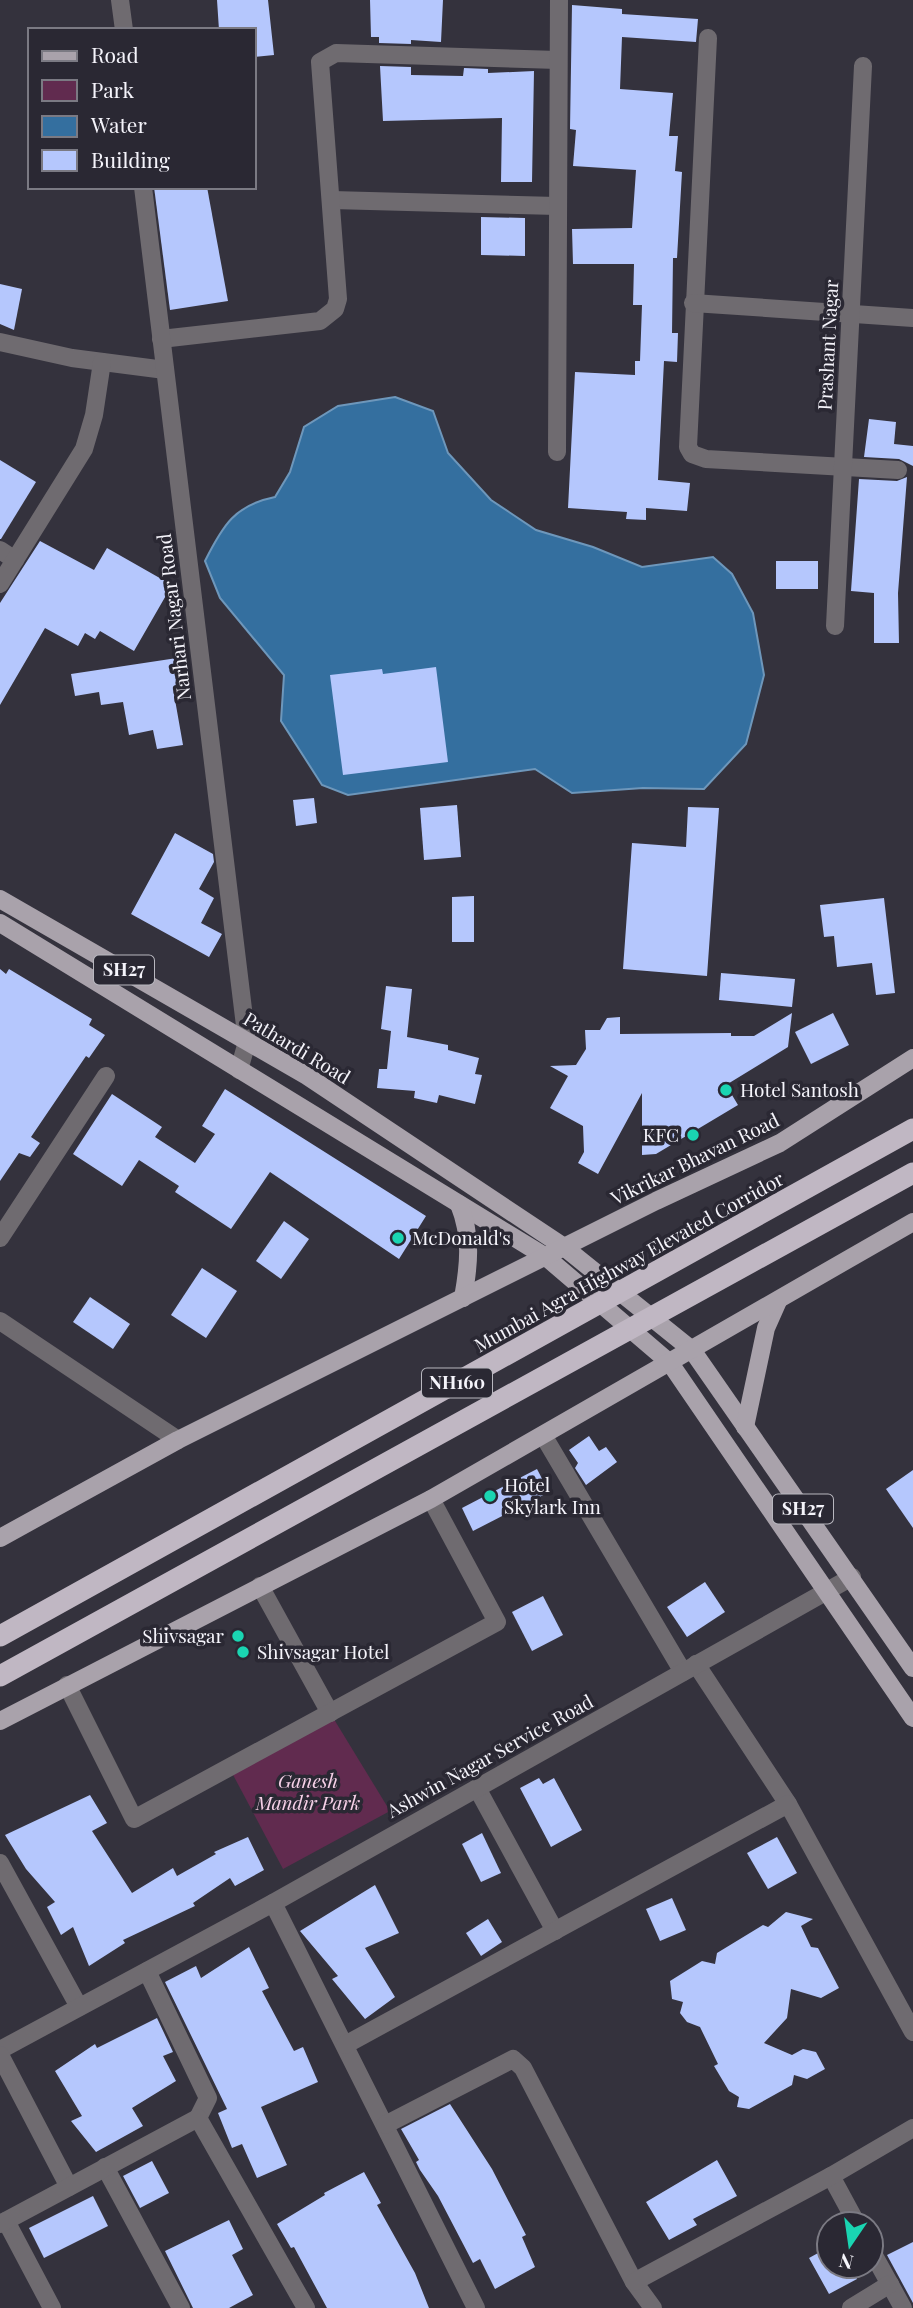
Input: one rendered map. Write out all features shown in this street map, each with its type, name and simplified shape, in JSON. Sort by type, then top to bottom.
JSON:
[{"type":"highway","name":"Mumbai Agra Highway Elevated Corridor","points":[[0,1636],[913,1129]]},
{"type":"highway","name":"NH160","points":[[0,1676],[913,1173]]},
{"type":"main road","name":"Pathardi Road","points":[[0,899],[307,1076],[564,1247]]},
{"type":"main road","points":[[0,923],[546,1256],[670,1363],[913,1718]]},
{"type":"main road","name":"Vikrikar Bhavan Road","points":[[0,1538],[178,1440],[564,1247],[780,1143],[913,1058]]},
{"type":"main road","points":[[459,1204],[470,1246],[463,1298]]},
{"type":"main road","points":[[0,1721],[431,1499],[913,1223]]},
{"type":"main road","name":"SH27","points":[[564,1247],[692,1350],[913,1668]]},
{"type":"main road","points":[[745,1427],[766,1328],[778,1301]]},
{"type":"street","points":[[120,0],[124,28]]},
{"type":"street","points":[[557,452],[559,0]]},
{"type":"street","points":[[708,38],[688,447],[692,454],[706,459],[898,470]]},
{"type":"street","points":[[161,339],[320,321],[328,316],[338,299],[320,62],[336,53],[558,60]]},
{"type":"street","name":"Prashant Nagar","points":[[835,626],[863,66]]},
{"type":"street","name":"Narhari Nagar Road","points":[[143,189],[247,1042]]},
{"type":"street","points":[[332,200],[557,206]]},
{"type":"street","points":[[693,303],[913,318]]},
{"type":"street","points":[[0,342],[102,362],[164,370]]},
{"type":"street","points":[[0,584],[8,555],[84,449],[94,415],[102,362]]},
{"type":"street","points":[[239,1070],[247,1042]]},
{"type":"street","points":[[0,1238],[106,1076]]},
{"type":"street","points":[[0,1321],[178,1440]]},
{"type":"street","points":[[543,1435],[690,1668],[788,1804],[912,2028]]},
{"type":"street","points":[[67,1685],[134,1819],[497,1622],[431,1499]]},
{"type":"street","name":"Ashwin Nagar Service Road","points":[[0,2053],[79,2007],[273,1903],[852,1577]]},
{"type":"street","points":[[260,1586],[330,1713]]},
{"type":"street","points":[[477,1788],[555,1931]]},
{"type":"street","points":[[345,2045],[788,1804]]},
{"type":"street","points":[[0,1863],[79,2007]]},
{"type":"street","points":[[273,1903],[476,2308]]},
{"type":"street","points":[[52,2308],[3,2222],[198,2118],[208,2098],[147,1971]]},
{"type":"street","points":[[0,2053],[69,2187]]},
{"type":"street","points":[[384,2125],[513,2059],[523,2068],[635,2282],[653,2308]]},
{"type":"street","points":[[198,2118],[300,2306]]},
{"type":"street","points":[[635,2282],[831,2176],[913,2128]]},
{"type":"street","points":[[105,2167],[181,2308]]},
{"type":"street","points":[[831,2176],[849,2210]]},
{"type":"street","points":[[885,2275],[903,2308]]},
{"type":"street","points":[[851,2308],[890,2284]]},
{"type":"green space","name":"Ganesh Mandir Park","points":[[332,1716],[390,1811],[283,1869],[231,1771]]},
{"type":"water","points":[[395,397],[433,411],[448,453],[491,500],[536,530],[593,547],[642,567],[713,557],[732,574],[753,613],[764,675],[746,744],[704,789],[643,788],[572,793],[535,769],[348,795],[322,785],[281,721],[284,675],[220,598],[205,561],[232,518],[250,505],[275,497],[290,472],[304,427],[338,406]]},
{"type":"building","points":[[217,0],[268,0],[274,55],[256,57],[256,28],[219,28]]},
{"type":"building","points":[[370,0],[443,0],[441,42],[411,40],[411,44],[379,43],[379,37],[371,37]]},
{"type":"building","points":[[572,5],[622,9],[622,14],[698,19],[696,42],[622,37],[620,89],[673,93],[669,136],[678,136],[675,171],[682,172],[677,258],[673,258],[672,333],[678,333],[677,362],[664,361],[658,480],[690,483],[687,511],[646,508],[646,520],[626,519],[627,512],[568,508],[575,372],[635,375],[635,361],[640,361],[642,305],[633,305],[634,264],[573,264],[572,229],[632,228],[636,170],[573,166],[576,130],[570,129]]},
{"type":"building","points":[[380,66],[411,67],[411,75],[463,76],[464,68],[488,69],[488,73],[534,71],[532,182],[501,182],[502,118],[383,121]]},
{"type":"building","points":[[154,189],[207,189],[228,301],[170,310]]},
{"type":"building","points":[[481,217],[525,218],[525,256],[481,255]]},
{"type":"building","points":[[0,284],[22,289],[14,330],[0,324]]},
{"type":"building","points":[[869,419],[896,422],[894,444],[913,446],[913,466],[899,459],[864,457]]},
{"type":"building","points":[[0,460],[36,482],[1,539],[0,539]]},
{"type":"building","points":[[907,477],[898,593],[899,643],[874,643],[874,593],[851,591],[859,479],[897,481]]},
{"type":"building","points":[[40,541],[94,570],[107,548],[172,585],[134,651],[100,631],[95,639],[85,633],[78,646],[45,628],[0,705],[0,603]]},
{"type":"building","points":[[776,561],[818,561],[818,589],[776,589]]},
{"type":"building","points":[[177,658],[183,692],[174,694],[183,745],[157,749],[153,730],[129,735],[123,702],[101,705],[99,692],[75,696],[71,674]]},
{"type":"building","points":[[436,667],[448,762],[343,775],[330,675],[382,669],[383,674]]},
{"type":"building","points":[[314,798],[317,823],[296,826],[293,800]]},
{"type":"building","points":[[457,805],[461,857],[424,860],[420,808]]},
{"type":"building","points":[[688,807],[719,808],[707,976],[623,969],[632,843],[686,847]]},
{"type":"building","points":[[175,833],[213,854],[214,862],[199,889],[214,898],[201,923],[222,934],[209,957],[131,914]]},
{"type":"building","points":[[474,896],[474,942],[452,942],[452,897]]},
{"type":"building","points":[[884,898],[895,993],[876,995],[872,963],[837,967],[834,936],[824,937],[820,905]]},
{"type":"building","points":[[0,969],[6,974],[9,969],[92,1019],[89,1025],[105,1035],[89,1058],[86,1056],[31,1137],[40,1143],[30,1157],[19,1153],[0,1181]]},
{"type":"building","points":[[721,973],[795,979],[792,1007],[719,1000]]},
{"type":"building","points":[[386,986],[412,989],[407,1037],[448,1045],[448,1050],[479,1058],[475,1074],[482,1075],[475,1104],[439,1095],[437,1103],[414,1098],[415,1091],[377,1088],[379,1069],[387,1069],[391,1031],[381,1029]]},
{"type":"building","points":[[792,1013],[788,1047],[726,1085],[738,1105],[656,1154],[642,1155],[642,1093],[598,1174],[578,1163],[584,1152],[583,1126],[550,1108],[568,1076],[550,1066],[576,1065],[586,1049],[585,1030],[600,1030],[607,1018],[620,1017],[620,1034],[731,1033],[731,1036],[754,1036]]},
{"type":"building","points":[[833,1013],[849,1045],[811,1064],[795,1032]]},
{"type":"building","points":[[225,1089],[426,1216],[399,1259],[270,1172],[231,1229],[175,1192],[179,1186],[139,1160],[122,1186],[73,1154],[112,1094],[162,1127],[155,1137],[195,1163],[215,1134],[202,1126]]},
{"type":"building","points":[[284,1221],[309,1239],[281,1279],[256,1261]]},
{"type":"building","points":[[202,1268],[237,1291],[206,1338],[171,1315]]},
{"type":"building","points":[[90,1297],[130,1324],[113,1349],[73,1322]]},
{"type":"building","points":[[589,1436],[599,1451],[606,1447],[617,1462],[586,1485],[575,1468],[578,1463],[569,1450]]},
{"type":"building","points":[[537,1469],[549,1492],[473,1531],[462,1508]]},
{"type":"building","points":[[913,1470],[913,1528],[886,1489]]},
{"type":"building","points":[[705,1582],[725,1612],[687,1637],[667,1607]]},
{"type":"building","points":[[543,1596],[563,1635],[532,1651],[512,1612]]},
{"type":"building","points":[[539,1778],[543,1784],[554,1778],[582,1830],[551,1847],[520,1788]]},
{"type":"building","points":[[90,1795],[107,1823],[92,1831],[132,1893],[173,1868],[177,1876],[216,1854],[214,1852],[248,1837],[264,1870],[235,1886],[230,1878],[193,1903],[195,1906],[123,1940],[125,1943],[89,1966],[73,1927],[61,1935],[47,1907],[55,1902],[26,1869],[5,1835]]},
{"type":"building","points":[[482,1833],[501,1873],[481,1882],[462,1844]]},
{"type":"building","points":[[777,1837],[797,1873],[768,1889],[747,1853]]},
{"type":"building","points":[[375,1885],[399,1933],[365,1948],[395,1997],[365,2019],[332,1979],[338,1976],[300,1931]]},
{"type":"building","points":[[672,1898],[686,1930],[660,1941],[646,1909]]},
{"type":"building","points":[[786,1912],[813,1919],[801,1926],[811,1947],[818,1948],[839,1988],[821,1998],[791,1989],[787,2018],[764,2043],[792,2055],[803,2049],[816,2052],[825,2069],[807,2079],[794,2075],[792,2085],[749,2109],[737,2107],[739,2097],[729,2091],[714,2066],[718,2064],[700,2027],[687,2022],[680,2013],[683,2002],[672,1999],[670,1981],[702,1961],[715,1964],[717,1953],[763,1925],[768,1927]]},
{"type":"building","points":[[488,1919],[502,1942],[481,1956],[466,1933]]},
{"type":"building","points":[[249,1947],[269,1988],[262,1991],[294,2051],[303,2047],[318,2082],[261,2107],[287,2165],[257,2178],[242,2144],[232,2148],[218,2113],[227,2109],[165,1982],[196,1966],[201,1978]]},
{"type":"building","points":[[157,2018],[173,2052],[163,2056],[176,2081],[132,2108],[143,2126],[96,2152],[71,2121],[82,2116],[55,2071],[95,2044],[97,2048]]},
{"type":"building","points":[[450,2104],[492,2169],[526,2235],[522,2237],[535,2267],[495,2289],[480,2259],[473,2263],[438,2196],[420,2170],[416,2162],[419,2160],[401,2129]]},
{"type":"building","points":[[717,2160],[737,2196],[693,2219],[697,2225],[669,2240],[646,2202]]},
{"type":"building","points":[[152,2161],[169,2193],[140,2208],[123,2176]]},
{"type":"building","points":[[364,2172],[381,2203],[377,2205],[415,2273],[429,2308],[327,2308],[294,2247],[291,2248],[277,2224],[325,2195],[324,2193]]},
{"type":"building","points":[[93,2196],[108,2226],[44,2258],[29,2228]]},
{"type":"building","points":[[229,2220],[243,2249],[232,2255],[253,2295],[229,2308],[193,2308],[165,2251]]},
{"type":"building","points":[[913,2242],[913,2303],[887,2255]]},
{"type":"building","points":[[815,2255],[815,2269],[809,2258]]},
{"type":"building","points":[[821,2280],[855,2280],[829,2294]]},
{"type":"place","name":"Hotel Santosh","points":[[726,1090]]},
{"type":"place","name":"KFC","points":[[693,1135]]},
{"type":"place","name":"McDonald's","points":[[398,1238]]},
{"type":"place","name":"Hotel Skylark Inn","points":[[490,1496]]},
{"type":"place","name":"Shivsagar","points":[[238,1636]]},
{"type":"place","name":"Shivsagar Hotel","points":[[243,1652]]}]
